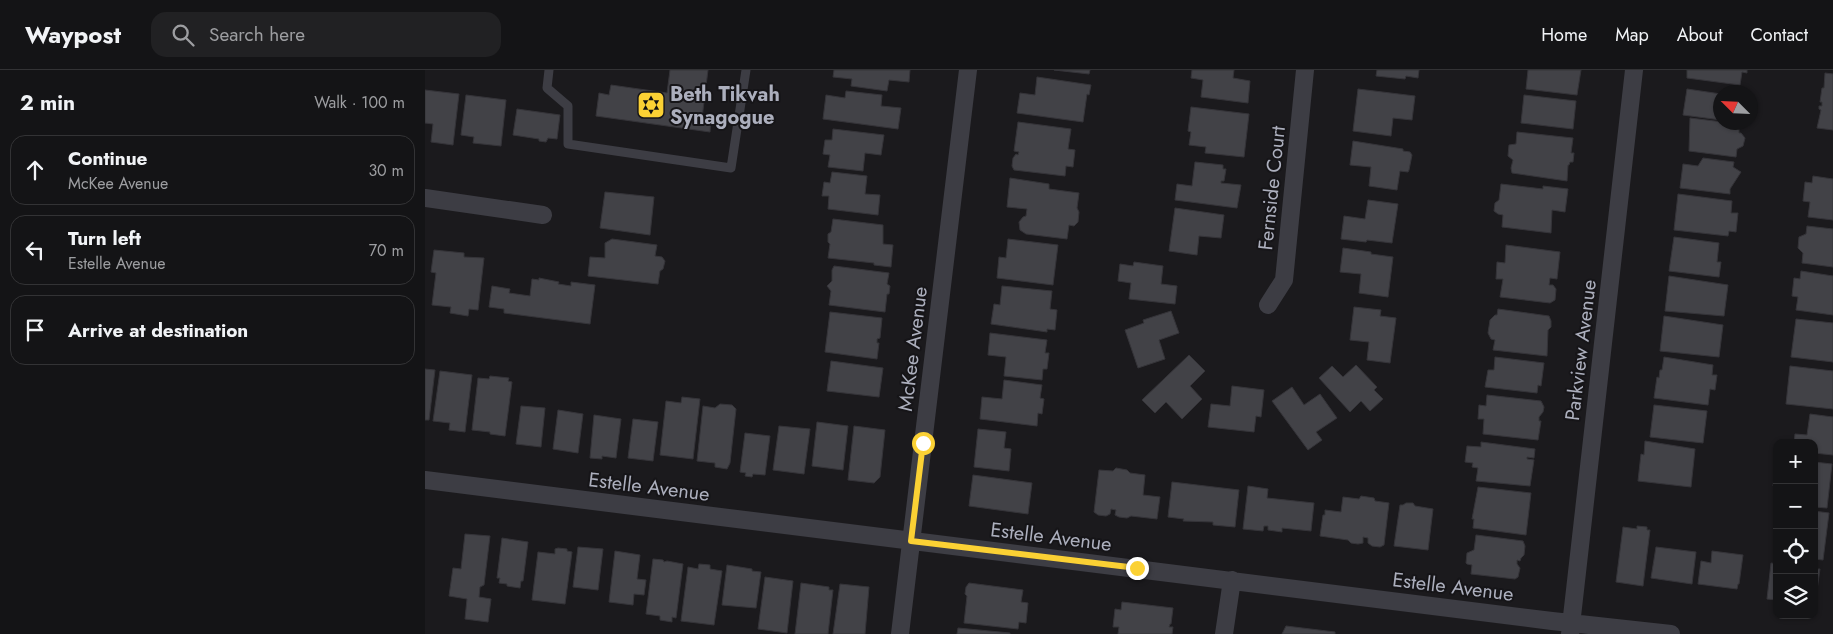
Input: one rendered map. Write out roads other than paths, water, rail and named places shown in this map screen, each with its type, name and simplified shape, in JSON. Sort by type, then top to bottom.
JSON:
[{"type":"street","name":"McKee Avenue","points":[[900,634],[969,70]]},
{"type":"street","name":"Fernside Court","points":[[1268,305],[1284,280],[1305,70]]},
{"type":"street","name":"Parkview Avenue","points":[[1571,629],[1635,70]]},
{"type":"street","points":[[425,198],[543,215]]},
{"type":"street","name":"Estelle Avenue","points":[[425,480],[1232,580],[1571,629],[1671,634]]},
{"type":"street","points":[[1223,634],[1232,580]]},
{"type":"lane","points":[[549,70],[547,88],[568,106],[568,144],[731,168],[746,70]]},
{"type":"place","name":"Beth Tikvah Synagogue","points":[[651,105]]}]
